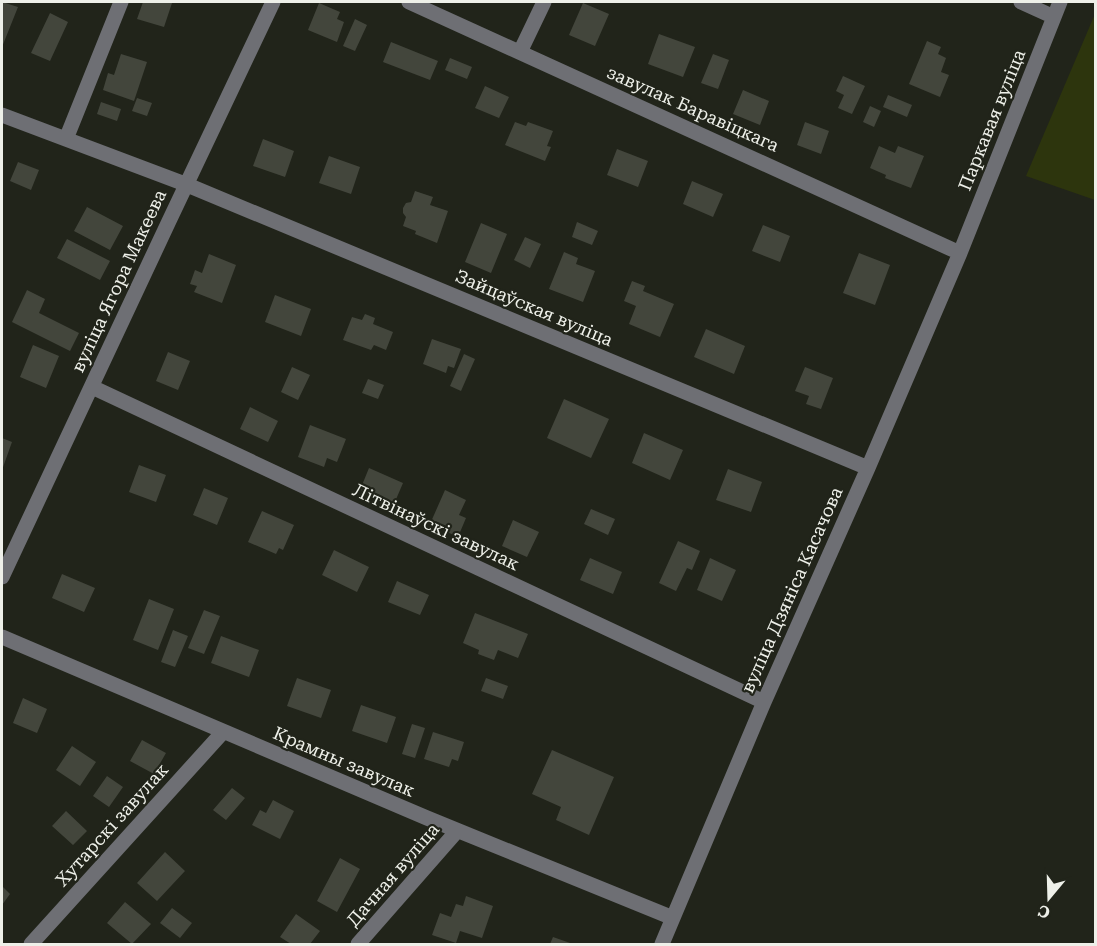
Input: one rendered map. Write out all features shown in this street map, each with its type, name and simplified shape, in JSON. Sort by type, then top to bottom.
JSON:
[{"type":"street","points":[[66,139],[121,2]]},
{"type":"street","name":"вуліца Ягора Макеева","points":[[2,577],[185,184],[273,2]]},
{"type":"street","name":"завулак Баравіцкага","points":[[409,2],[960,253]]},
{"type":"street","points":[[520,52],[544,2]]},
{"type":"street","points":[[1021,2],[1054,17]]},
{"type":"street","name":"Паркавая вуліца","points":[[960,253],[1060,2]]},
{"type":"street","name":"Зайцаўская вуліца","points":[[2,115],[185,184],[868,468]]},
{"type":"street","name":"вуліца Дзяніса Касачова","points":[[662,945],[764,702],[960,253]]},
{"type":"street","name":"Літвінаўскі завулак","points":[[92,387],[764,702]]},
{"type":"street","name":"Крамны завулак","points":[[2,637],[457,831],[673,918]]},
{"type":"street","name":"Хутарскі завулак","points":[[31,945],[223,732]]},
{"type":"street","name":"Дачная вуліца","points":[[358,945],[457,831]]},
{"type":"green space","points":[[1095,14],[1095,200],[1026,176]]},
{"type":"building","points":[[2,2],[18,7],[2,47]]},
{"type":"building","points":[[143,2],[172,3],[164,27],[137,19]]},
{"type":"building","points":[[319,3],[340,12],[337,19],[344,22],[337,42],[308,30]]},
{"type":"building","points":[[583,3],[609,14],[595,46],[569,35]]},
{"type":"building","points":[[50,13],[68,22],[50,61],[31,53]]},
{"type":"building","points":[[355,19],[367,25],[355,51],[343,46]]},
{"type":"building","points":[[659,34],[695,47],[683,77],[648,64]]},
{"type":"building","points":[[927,41],[941,47],[938,54],[946,58],[941,72],[949,75],[940,97],[909,84]]},
{"type":"building","points":[[391,42],[438,61],[430,80],[383,62]]},
{"type":"building","points":[[121,54],[147,62],[134,101],[103,90],[108,73],[114,75]]},
{"type":"building","points":[[713,54],[729,60],[718,89],[701,83]]},
{"type":"building","points":[[450,58],[472,67],[467,79],[445,70]]},
{"type":"building","points":[[843,76],[865,86],[852,114],[838,108],[844,95],[836,91]]},
{"type":"building","points":[[485,86],[509,97],[499,118],[475,108]]},
{"type":"building","points":[[743,90],[769,101],[760,125],[733,114]]},
{"type":"building","points":[[888,95],[912,105],[907,117],[883,107]]},
{"type":"building","points":[[137,98],[152,103],[147,116],[132,111]]},
{"type":"building","points":[[101,102],[121,109],[117,121],[97,114]]},
{"type":"building","points":[[870,106],[881,111],[874,127],[863,122]]},
{"type":"building","points":[[515,122],[526,126],[528,122],[553,131],[547,146],[551,147],[545,161],[505,145]]},
{"type":"building","points":[[805,122],[829,131],[821,154],[797,145]]},
{"type":"building","points":[[263,139],[294,151],[285,177],[253,166]]},
{"type":"building","points":[[879,146],[895,153],[898,146],[924,156],[911,188],[885,178],[886,175],[870,168]]},
{"type":"building","points":[[617,149],[648,161],[638,187],[607,175]]},
{"type":"building","points":[[329,156],[360,167],[351,194],[319,183]]},
{"type":"building","points":[[18,162],[39,170],[31,190],[10,181]]},
{"type":"building","points":[[692,181],[723,194],[713,217],[683,204]]},
{"type":"building","points":[[415,191],[433,197],[430,205],[448,211],[437,243],[403,226],[406,217],[403,208],[406,203],[411,202]]},
{"type":"building","points":[[87,207],[123,226],[110,250],[74,231]]},
{"type":"building","points":[[577,222],[598,231],[592,245],[572,237]]},
{"type":"building","points":[[481,223],[507,234],[491,273],[465,262]]},
{"type":"building","points":[[763,225],[790,236],[780,262],[752,251]]},
{"type":"building","points":[[525,237],[541,244],[530,268],[514,260]]},
{"type":"building","points":[[67,239],[110,261],[100,280],[57,258]]},
{"type":"building","points":[[564,252],[578,258],[576,264],[595,271],[583,302],[549,289]]},
{"type":"building","points":[[859,253],[890,265],[875,305],[843,293]]},
{"type":"building","points":[[209,254],[236,265],[222,303],[194,292],[197,286],[190,284],[195,270],[202,273]]},
{"type":"building","points":[[632,281],[645,286],[643,291],[674,304],[660,337],[629,324],[636,306],[624,301]]},
{"type":"building","points":[[27,290],[45,299],[39,313],[79,333],[70,351],[12,322]]},
{"type":"building","points":[[275,295],[311,309],[301,336],[265,322]]},
{"type":"building","points":[[365,314],[375,318],[373,324],[393,332],[386,350],[374,345],[371,350],[343,340],[352,317],[362,320]]},
{"type":"building","points":[[706,329],[745,346],[734,374],[694,357]]},
{"type":"building","points":[[432,339],[461,349],[454,368],[448,366],[446,373],[423,364]]},
{"type":"building","points":[[33,345],[59,356],[46,388],[20,377]]},
{"type":"building","points":[[168,352],[190,361],[178,390],[156,381]]},
{"type":"building","points":[[464,354],[475,359],[461,391],[450,386]]},
{"type":"building","points":[[292,367],[310,375],[298,400],[281,392]]},
{"type":"building","points":[[805,367],[833,378],[821,409],[806,404],[809,396],[795,391]]},
{"type":"building","points":[[368,379],[384,385],[378,399],[362,393]]},
{"type":"building","points":[[564,399],[609,419],[591,458],[547,438]]},
{"type":"building","points":[[250,407],[278,421],[268,442],[240,429]]},
{"type":"building","points":[[310,425],[346,439],[337,462],[327,458],[324,467],[298,457]]},
{"type":"building","points":[[644,433],[683,450],[670,480],[632,463]]},
{"type":"building","points":[[2,438],[12,442],[2,470]]},
{"type":"building","points":[[139,465],[166,475],[156,502],[129,492]]},
{"type":"building","points":[[369,468],[403,483],[394,504],[360,490]]},
{"type":"building","points":[[728,469],[762,482],[751,512],[716,500]]},
{"type":"building","points":[[204,488],[228,498],[217,525],[193,515]]},
{"type":"building","points":[[445,490],[466,500],[459,515],[466,518],[458,537],[430,524]]},
{"type":"building","points":[[591,509],[615,519],[608,535],[584,524]]},
{"type":"building","points":[[262,511],[294,525],[283,550],[279,548],[276,554],[248,542]]},
{"type":"building","points":[[513,520],[539,532],[527,557],[502,546]]},
{"type":"building","points":[[678,541],[700,551],[692,570],[687,568],[676,591],[659,583]]},
{"type":"building","points":[[334,550],[369,567],[357,592],[322,575]]},
{"type":"building","points":[[590,558],[622,572],[613,594],[580,580]]},
{"type":"building","points":[[710,558],[736,570],[722,601],[697,590]]},
{"type":"building","points":[[62,574],[95,588],[84,612],[52,598]]},
{"type":"building","points":[[397,581],[429,595],[420,615],[388,602]]},
{"type":"building","points":[[149,599],[174,609],[158,650],[133,640]]},
{"type":"building","points":[[204,610],[220,616],[204,654],[188,648]]},
{"type":"building","points":[[475,613],[528,634],[518,658],[498,650],[494,660],[478,654],[479,650],[463,643]]},
{"type":"building","points":[[173,630],[188,636],[175,667],[161,662]]},
{"type":"building","points":[[221,636],[259,650],[249,677],[211,663]]},
{"type":"building","points":[[297,678],[331,690],[321,718],[287,706]]},
{"type":"building","points":[[486,678],[508,686],[503,699],[481,691]]},
{"type":"building","points":[[23,698],[47,709],[37,733],[13,723]]},
{"type":"building","points":[[361,705],[396,717],[387,743],[352,731]]},
{"type":"building","points":[[412,724],[425,728],[415,758],[402,754]]},
{"type":"building","points":[[433,732],[464,742],[458,761],[452,759],[449,767],[424,759]]},
{"type":"building","points":[[142,740],[166,753],[154,774],[130,761]]},
{"type":"building","points":[[72,746],[96,762],[80,786],[56,770]]},
{"type":"building","points":[[552,750],[614,777],[589,835],[556,820],[561,807],[532,794]]},
{"type":"building","points":[[107,776],[123,787],[109,807],[93,796]]},
{"type":"building","points":[[232,788],[245,798],[226,820],[213,810]]},
{"type":"building","points":[[273,800],[294,811],[280,839],[252,825],[260,810],[266,813]]},
{"type":"building","points":[[66,811],[87,831],[73,845],[52,826]]},
{"type":"building","points":[[165,852],[185,871],[157,901],[137,883]]},
{"type":"building","points":[[340,858],[360,869],[337,912],[317,901]]},
{"type":"building","points":[[2,886],[10,894],[2,905]]},
{"type":"building","points":[[466,896],[493,906],[482,938],[460,931],[456,943],[432,935],[440,913],[451,917],[456,904],[463,906]]},
{"type":"building","points":[[125,902],[151,924],[132,944],[107,923]]},
{"type":"building","points":[[172,908],[192,923],[180,938],[160,923]]},
{"type":"building","points":[[296,914],[320,931],[310,944],[291,944],[280,937]]},
{"type":"building","points":[[553,937],[573,944],[550,944]]}]
